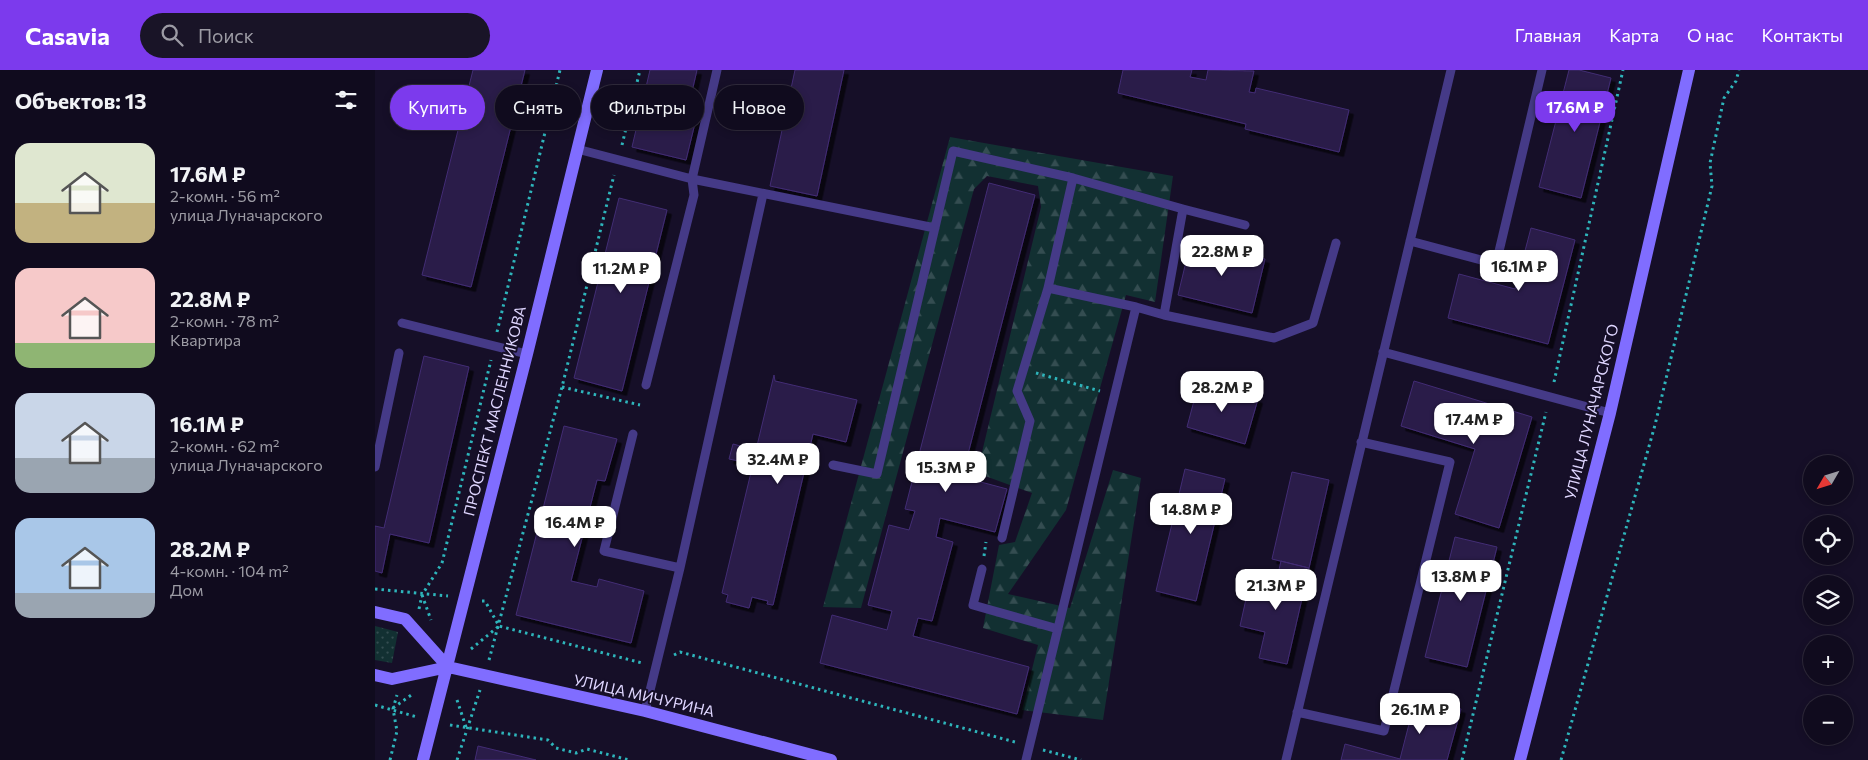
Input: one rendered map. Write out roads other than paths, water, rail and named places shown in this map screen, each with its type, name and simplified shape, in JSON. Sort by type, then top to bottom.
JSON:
[{"type":"main road","name":"ПРОСПЕКТ МАСЛЕННИКОВА","points":[[423,760],[431,722],[448,667],[464,597],[527,354],[597,70]]},
{"type":"main road","name":"УЛИЦА ЛУНАЧАРСКОГО","points":[[1520,760],[1610,413],[1689,70]]},
{"type":"main road","points":[[375,612],[405,619],[448,667]]},
{"type":"main road","name":"УЛИЦА МИЧУРИНА","points":[[375,675],[392,679],[448,667],[645,711],[831,760]]},
{"type":"lane","points":[[646,385],[693,195],[692,179],[717,70]]},
{"type":"lane","points":[[1286,760],[1451,70]]},
{"type":"lane","points":[[1410,241],[1496,264],[1542,70]]},
{"type":"lane","points":[[577,149],[692,179],[935,228]]},
{"type":"lane","points":[[833,465],[877,474],[953,151],[1073,178],[1183,210],[1245,225]]},
{"type":"lane","points":[[1002,538],[1029,421],[1017,391],[1048,288],[1073,178]]},
{"type":"lane","points":[[645,711],[680,568],[763,194]]},
{"type":"lane","points":[[1164,315],[1183,210]]},
{"type":"lane","points":[[1048,288],[1274,338],[1313,323],[1336,243]]},
{"type":"lane","points":[[1026,760],[1136,308]]},
{"type":"lane","points":[[402,323],[527,354]]},
{"type":"lane","points":[[1383,352],[1610,413]]},
{"type":"lane","points":[[375,467],[399,353]]},
{"type":"lane","points":[[633,434],[604,551],[680,568]]},
{"type":"lane","points":[[1297,712],[1384,731],[1450,462],[1361,442]]},
{"type":"lane","points":[[982,569],[973,605],[1058,629]]}]
